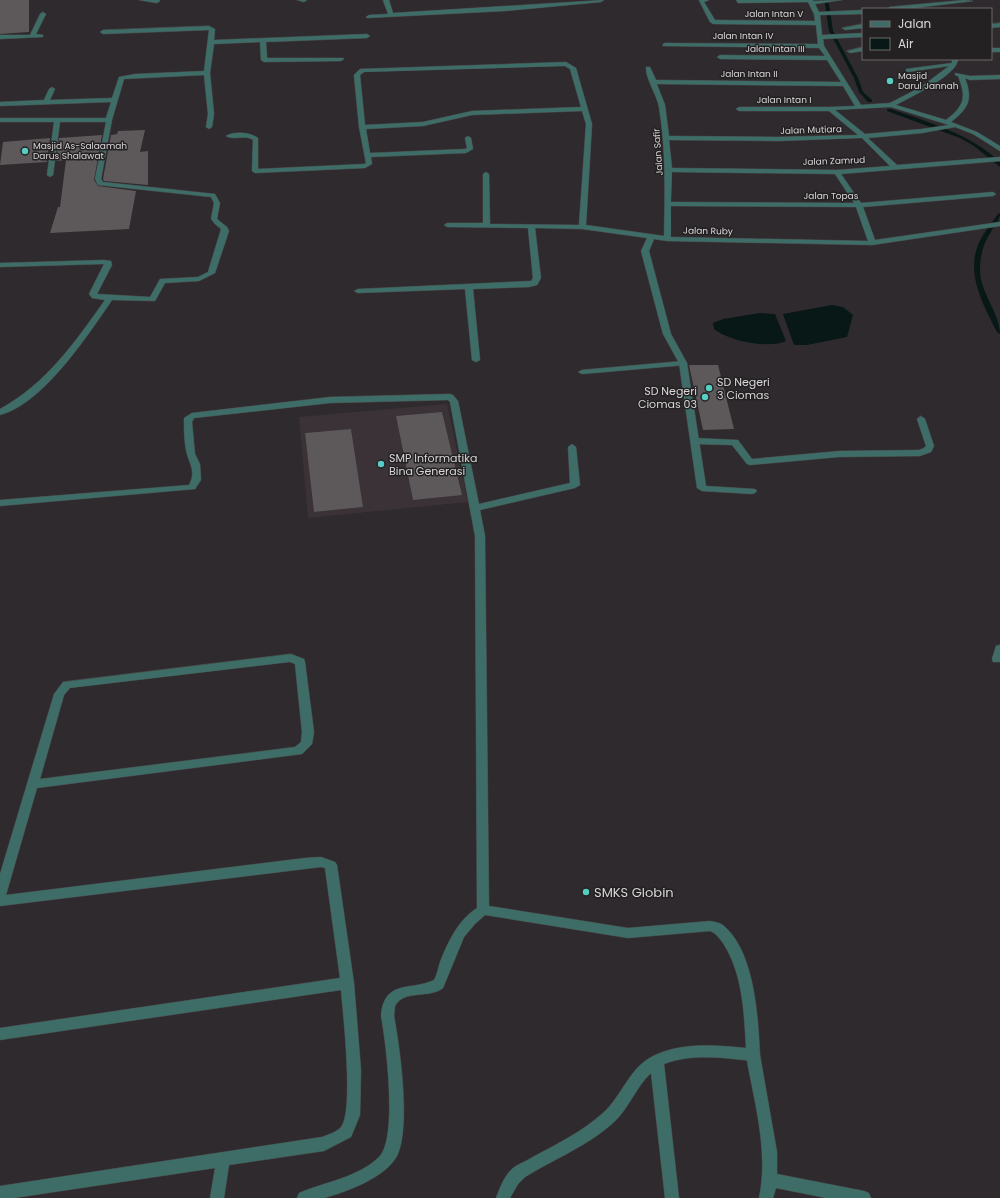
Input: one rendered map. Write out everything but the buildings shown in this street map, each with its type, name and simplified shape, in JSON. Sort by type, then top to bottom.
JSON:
[{"type":"street","points":[[142,0],[157,1]]},
{"type":"street","points":[[386,0],[391,15]]},
{"type":"street","points":[[369,17],[601,0]]},
{"type":"street","name":"Jalan Intan V","points":[[706,0],[701,1],[713,22],[820,23]]},
{"type":"street","points":[[738,1],[832,2],[839,0]]},
{"type":"street","points":[[810,1],[820,14],[820,23],[824,37],[821,46],[859,107]]},
{"type":"street","points":[[924,8],[970,1]]},
{"type":"street","points":[[820,14],[862,12]]},
{"type":"street","points":[[32,37],[43,14]]},
{"type":"street","points":[[845,28],[862,26]]},
{"type":"street","points":[[103,32],[212,29],[207,73],[211,114],[209,127]]},
{"type":"street","points":[[824,37],[862,34]]},
{"type":"street","points":[[0,38],[41,36]]},
{"type":"street","points":[[211,42],[367,36]]},
{"type":"street","points":[[263,40],[264,60],[341,59]]},
{"type":"street","name":"Jalan Intan IV","points":[[665,45],[821,46]]},
{"type":"street","points":[[850,51],[862,49]]},
{"type":"street","name":"Jalan Intan III","points":[[720,57],[829,58]]},
{"type":"street","points":[[229,136],[250,135],[256,139],[255,171],[365,166],[369,164],[362,128],[357,75],[362,70],[550,64],[569,65],[573,68],[585,109],[589,129],[582,227]]},
{"type":"street","points":[[908,70],[954,64]]},
{"type":"street","points":[[890,105],[946,125],[968,99],[967,91],[961,76],[954,64]]},
{"type":"street","points":[[890,105],[923,88],[954,64]]},
{"type":"street","name":"Jalan Safir","points":[[648,68],[662,105],[666,138],[669,170],[666,239]]},
{"type":"street","points":[[0,265],[104,262],[108,265],[92,294],[95,296],[110,298],[148,300],[154,296],[163,281],[169,279],[192,280],[207,277],[211,273],[226,232],[225,228],[214,219],[217,206],[216,199],[213,195],[100,184],[98,182],[110,120],[120,80],[124,77],[207,73]]},
{"type":"street","points":[[961,76],[1000,77]]},
{"type":"street","name":"Jalan Intan II","points":[[653,82],[844,84]]},
{"type":"street","points":[[46,102],[52,89]]},
{"type":"street","points":[[0,104],[115,100]]},
{"type":"street","name":"Jalan Intan I","points":[[739,109],[830,109],[890,105]]},
{"type":"street","points":[[362,128],[423,124],[472,113],[585,109]]},
{"type":"street","points":[[830,109],[864,137],[895,167]]},
{"type":"street","points":[[0,120],[110,120]]},
{"type":"street","points":[[50,175],[57,120]]},
{"type":"street","name":"Jalan Mutiara","points":[[666,138],[803,140],[864,137],[934,130],[946,125],[956,125],[975,133],[1000,149]]},
{"type":"street","points":[[367,155],[466,151],[470,149],[468,138]]},
{"type":"street","name":"Jalan Zamrud","points":[[669,170],[837,172],[1000,159]]},
{"type":"street","points":[[837,172],[859,205],[872,243]]},
{"type":"street","points":[[486,174],[487,226]]},
{"type":"street","name":"Jalan Topas","points":[[668,204],[859,205],[993,194]]},
{"type":"street","name":"Jalan Ruby","points":[[447,225],[582,227],[666,239],[872,243],[1000,224]]},
{"type":"street","points":[[358,291],[523,286],[534,283],[537,278],[531,226]]},
{"type":"street","points":[[650,237],[645,250],[667,334],[683,363],[702,488],[752,491]]},
{"type":"street","points":[[469,288],[476,360]]},
{"type":"street","points":[[0,412],[23,401],[56,372],[110,298]]},
{"type":"street","points":[[582,372],[683,363]]},
{"type":"street","points":[[0,503],[192,487],[196,480],[196,464],[190,454],[188,418],[192,416],[330,400],[450,397],[454,401],[480,536],[482,910]]},
{"type":"street","points":[[694,441],[736,442],[750,462],[839,454],[920,453],[928,450],[930,446],[921,419]]},
{"type":"street","points":[[475,508],[575,485],[572,447]]},
{"type":"street","points":[[0,895],[33,784],[60,694],[67,685],[291,658],[300,662],[308,732],[306,744],[298,751],[33,784]]},
{"type":"street","points":[[0,901],[321,862],[331,865],[347,983],[354,1070],[353,1115],[346,1132],[324,1144],[0,1193]]},
{"type":"street","points":[[304,1198],[350,1181],[387,1161],[393,1146],[397,1120],[390,1029],[386,1014],[388,1003],[395,996],[436,986],[440,983],[445,965],[460,934],[472,917],[482,910],[628,933],[710,926],[719,929],[730,942],[737,955],[745,981],[752,1029],[753,1055],[770,1152],[770,1180],[766,1198]]},
{"type":"street","points":[[0,1034],[347,983]]},
{"type":"street","points":[[504,1198],[507,1189],[517,1174],[581,1137],[608,1118],[624,1102],[638,1075],[657,1061],[686,1052],[715,1051],[753,1055]]},
{"type":"street","points":[[657,1061],[672,1198]]},
{"type":"street","points":[[217,1198],[223,1160]]},
{"type":"street","points":[[770,1180],[864,1198]]},
{"type":"shaded area","name":"SMP Informatika Bina Generasi","points":[[447,404],[468,502],[308,518],[299,417]],"holes":[[[442,412],[462,494],[413,500],[396,416]],[[351,429],[363,507],[314,512],[305,433]]]},
{"type":"water","points":[[832,305],[843,307],[853,315],[847,337],[807,345],[794,345],[783,314]]},
{"type":"water","points":[[760,313],[775,314],[786,341],[759,344],[729,337],[714,329],[713,323],[723,319]]},
{"type":"waterway","points":[[825,0],[827,4],[831,31],[856,78],[861,92],[870,101]]},
{"type":"waterway","points":[[889,110],[962,137],[976,145],[1000,165]]},
{"type":"waterway","points":[[1000,215],[988,231],[977,259],[977,273],[980,286],[1000,332]]},
{"type":"place","name":"Masjid Darul Jannah","points":[[890,81]]},
{"type":"place","name":"Masjid As-Salaamah Darus Shalawat","points":[[25,151]]},
{"type":"place","name":"SD Negeri 3 Ciomas","points":[[709,388]]},
{"type":"place","name":"SD Negeri Ciomas 03","points":[[705,397]]},
{"type":"place","name":"SMP Informatika Bina Generasi","points":[[381,464]]},
{"type":"place","name":"SMKS Globin","points":[[586,892]]}]
